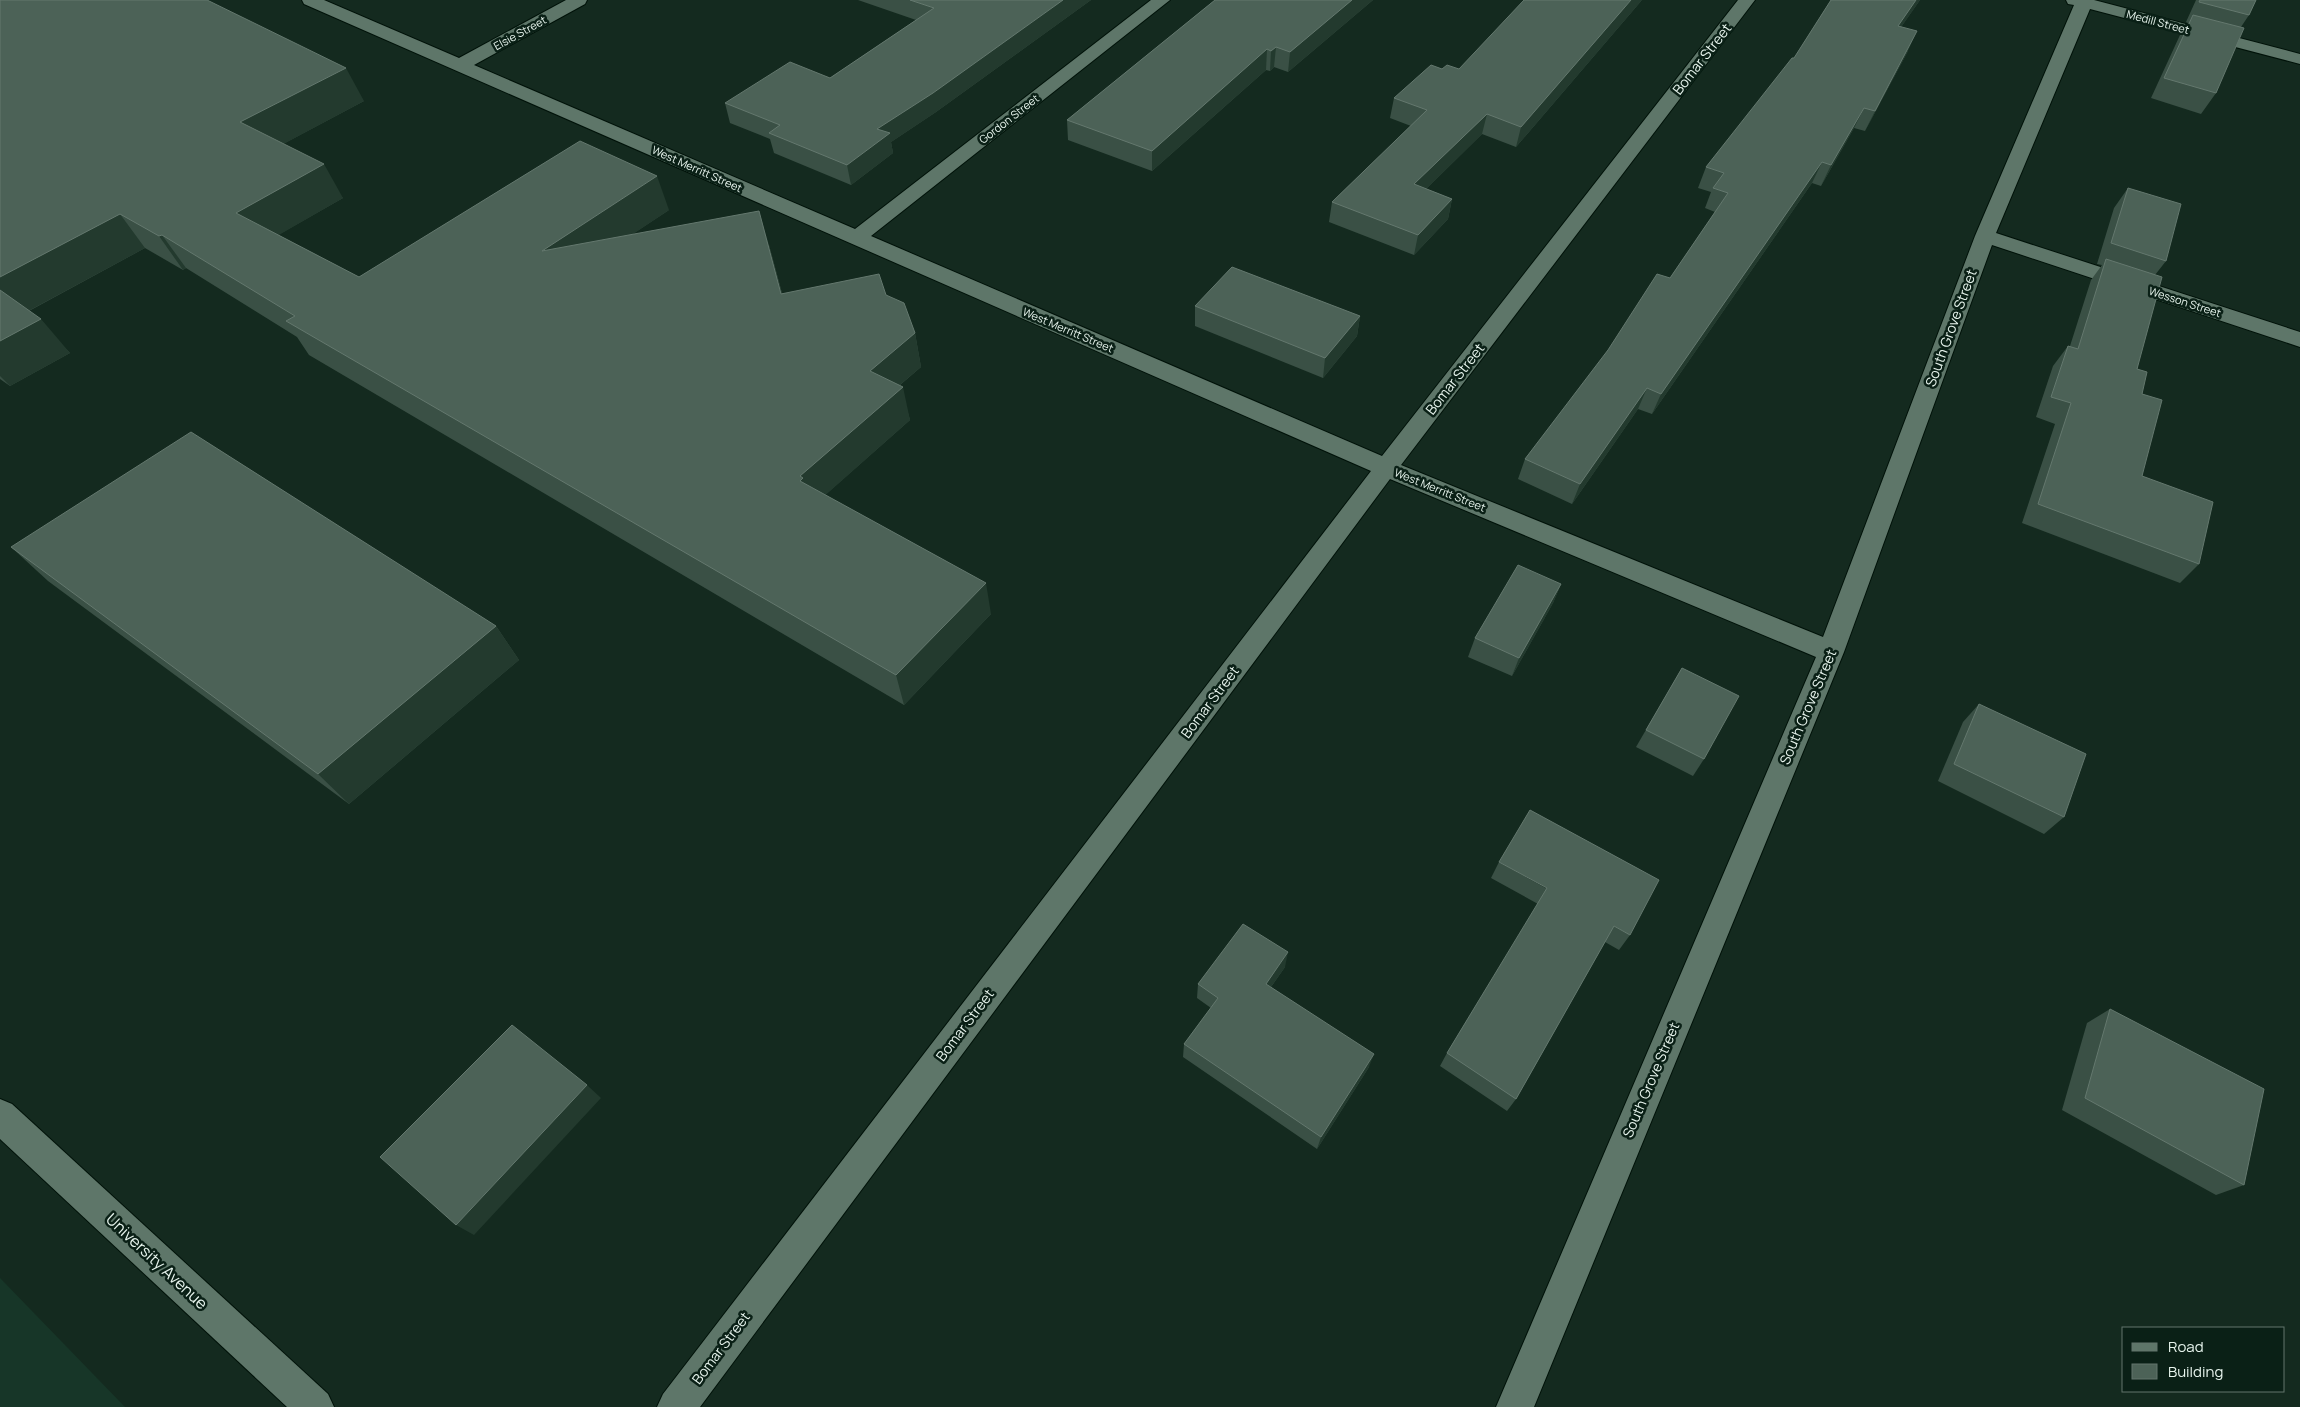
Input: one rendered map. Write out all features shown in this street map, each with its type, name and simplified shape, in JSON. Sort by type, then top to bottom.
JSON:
[{"type":"street","name":"West Merritt Street","points":[[310,0],[1386,468],[1831,652]]},
{"type":"street","name":"Elsie Street","points":[[460,65],[579,0]]},
{"type":"street","name":"Gordon Street","points":[[856,238],[1162,0]]},
{"type":"street","name":"Bomar Street","points":[[676,1407],[1386,468],[1747,0]]},
{"type":"street","name":"Medill Street","points":[[2081,1],[2300,59]]},
{"type":"street","name":"South Grove Street","points":[[1515,1407],[1831,652],[1985,236],[2081,1]]},
{"type":"street","name":"Wesson Street","points":[[1985,236],[2300,340]]},
{"type":"street","name":"University Avenue","points":[[0,1116],[315,1407]]},
{"type":"shaded area","points":[[0,1278],[125,1407],[0,1407]]},
{"type":"building","points":[[0,0],[207,0],[346,68],[240,122],[324,164],[236,213],[359,277],[580,141],[657,176],[542,251],[759,211],[781,294],[879,274],[886,295],[904,303],[915,333],[870,371],[903,387],[800,476],[803,478],[800,481],[986,583],[896,675],[286,321],[295,316],[162,235],[159,236],[120,214],[0,277]]},
{"type":"building","points":[[910,0],[1063,0],[933,93],[877,129],[890,133],[847,165],[769,133],[780,125],[725,103],[790,62],[830,78],[934,8]]},
{"type":"building","points":[[1215,0],[1352,0],[1290,52],[1276,47],[1271,51],[1267,49],[1152,151],[1067,120]]},
{"type":"building","points":[[1524,0],[1631,0],[1521,127],[1487,114],[1414,184],[1452,199],[1418,235],[1332,202],[1427,110],[1394,98],[1431,65],[1442,69],[1447,65],[1459,69]]},
{"type":"building","points":[[1831,0],[1916,0],[1898,26],[1917,31],[1875,111],[1864,108],[1831,165],[1822,162],[1661,394],[1647,388],[1580,484],[1525,459],[1608,350],[1657,274],[1670,278],[1728,193],[1713,188],[1724,173],[1706,167],[1792,58],[1794,58]]},
{"type":"building","points":[[2200,0],[2256,0],[2249,15],[2199,2]]},
{"type":"building","points":[[2193,15],[2244,28],[2216,93],[2164,78]]},
{"type":"building","points":[[2128,188],[2181,204],[2166,261],[2111,243]]},
{"type":"building","points":[[2106,259],[2162,277],[2137,369],[2147,372],[2142,394],[2162,400],[2142,476],[2213,502],[2199,564],[2038,504],[2071,403],[2051,397],[2068,346],[2078,349]]},
{"type":"building","points":[[1232,267],[1360,316],[1325,358],[1195,306]]},
{"type":"building","points":[[0,290],[41,319],[0,341]]},
{"type":"building","points":[[191,432],[496,626],[318,774],[11,547]]},
{"type":"building","points":[[1518,565],[1561,584],[1519,658],[1475,638]]},
{"type":"building","points":[[1682,668],[1739,696],[1704,759],[1646,730]]},
{"type":"building","points":[[1979,704],[2086,754],[2064,817],[1954,764]]},
{"type":"building","points":[[1530,810],[1659,880],[1630,935],[1614,926],[1516,1099],[1447,1053],[1547,888],[1499,862]]},
{"type":"building","points":[[1243,924],[1288,952],[1266,984],[1374,1054],[1321,1137],[1184,1044],[1218,998],[1198,984]]},
{"type":"building","points":[[2110,1009],[2264,1089],[2244,1185],[2085,1098]]},
{"type":"building","points":[[512,1025],[587,1085],[456,1225],[380,1157]]}]
